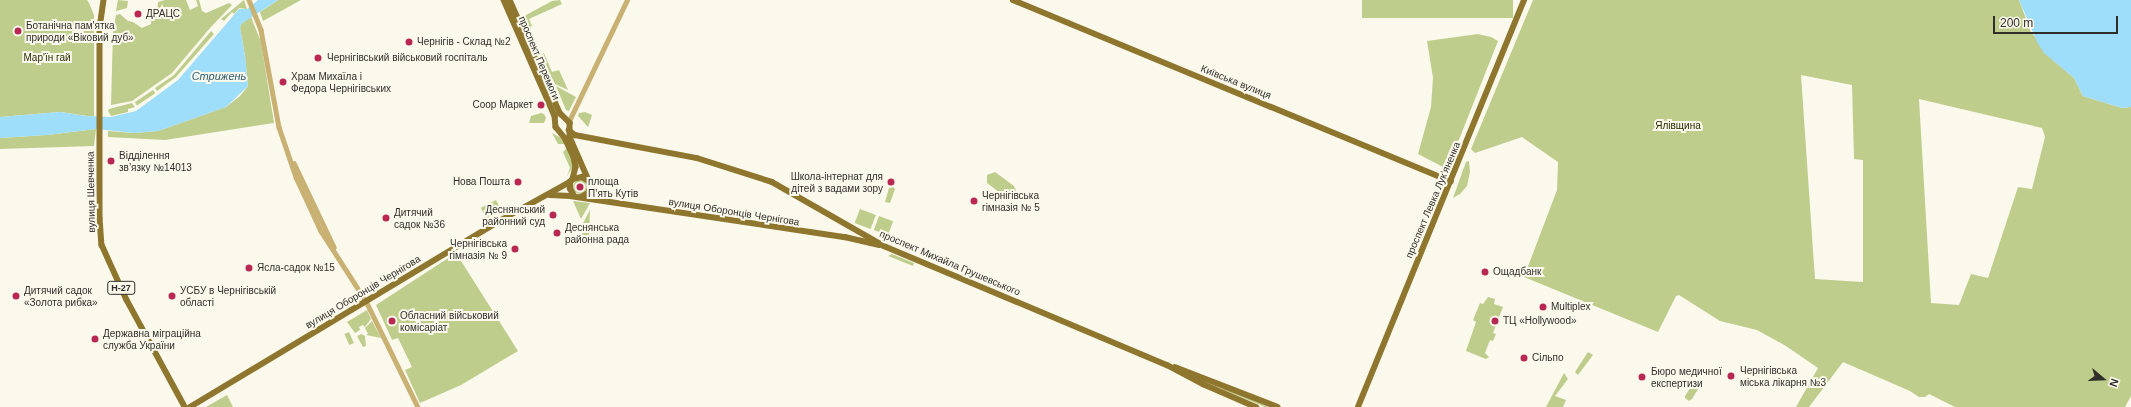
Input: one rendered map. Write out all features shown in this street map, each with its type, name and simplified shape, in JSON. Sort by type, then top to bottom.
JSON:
[{"type":"main road","points":[[97,0],[104,2]]},
{"type":"main road","name":"проспект Перемоги","points":[[504,0],[510,5],[560,113],[567,120]]},
{"type":"main road","name":"Київська вулиця","points":[[1013,0],[1451,181]]},
{"type":"main road","name":"проспект Левка Лукʼяненка","points":[[1358,407],[1524,0]]},
{"type":"main road","name":"вулиця Шевченка","points":[[104,2],[100,28],[99,135],[102,245],[129,304],[185,407]]},
{"type":"main road","name":"проспект Перемоги","points":[[510,5],[556,124]]},
{"type":"main road","points":[[559,120],[567,120],[571,125],[569,130],[572,143],[591,185],[589,194],[582,198],[574,196],[570,189],[576,167],[574,157],[561,132],[557,130],[556,124],[559,120]]},
{"type":"main road","points":[[561,132],[569,130]]},
{"type":"main road","name":"проспект Михайла Грушевського","points":[[569,130],[575,135],[698,158],[761,178],[789,191],[884,246],[1167,365],[1256,407]]},
{"type":"main road","points":[[572,180],[582,177],[589,181]]},
{"type":"main road","name":"вулиця Оборонців Чернігова","points":[[190,407],[494,224],[572,180]]},
{"type":"main road","name":"вулиця Оборонців Чернігова","points":[[547,195],[557,194],[574,196]]},
{"type":"main road","name":"вулиця Оборонців Чернігова","points":[[582,198],[845,237],[884,246]]},
{"type":"main road","points":[[845,237],[850,232],[849,226]]},
{"type":"main road","name":"проспект Михайла Грушевського","points":[[1167,365],[1216,382],[1278,407]]},
{"type":"main road","points":[[1214,388],[1216,382]]},
{"type":"street","points":[[249,0],[258,20],[264,45],[278,127],[291,158],[303,195],[321,231],[366,301],[418,407]]},
{"type":"street","points":[[567,120],[627,0]]},
{"type":"green space","name":"Мар'їн гай","points":[[0,0],[87,0],[94,15],[94,117],[60,112],[0,117]]},
{"type":"green space","points":[[118,0],[128,1],[127,8],[116,11]]},
{"type":"green space","points":[[165,0],[186,0],[190,10],[198,6],[196,0],[199,0],[202,11],[206,13],[229,3],[232,5],[210,28],[172,73],[132,101],[111,105],[113,31],[116,15],[120,14],[128,21],[133,22],[142,28],[151,24],[152,14],[157,12],[158,2]]},
{"type":"green space","points":[[244,0],[247,9],[239,8],[234,14],[232,12],[224,21],[221,19]]},
{"type":"green space","points":[[278,0],[301,0],[263,21],[260,12]]},
{"type":"green space","points":[[560,0],[562,4],[529,19],[532,26],[529,28],[525,19],[526,15],[552,1]]},
{"type":"green space","points":[[1362,0],[1513,0],[1513,18],[1362,18]]},
{"type":"green space","name":"Ялівщина","points":[[1533,0],[2019,0],[2031,32],[2055,62],[2074,78],[2083,96],[2122,108],[2131,107],[2131,396],[2125,407],[1955,407],[1929,394],[1925,397],[1919,397],[1910,391],[1843,362],[1809,407],[1796,407],[1818,368],[1786,346],[1757,330],[1720,321],[1679,295],[1676,296],[1658,332],[1524,277],[1557,190],[1558,162],[1522,137],[1475,153],[1471,149]],"holes":[[[1801,75],[1852,85],[1854,159],[1863,160],[1863,282],[1815,279]],[[1919,99],[2042,128],[2045,137],[2032,189],[2018,187],[1988,278],[1971,274],[1959,305],[1931,303]]]},
{"type":"green space","points":[[251,17],[261,42],[274,123],[165,140],[108,137],[108,131],[134,133],[158,131],[226,107],[240,96],[248,86],[240,28],[241,24]]},
{"type":"green space","points":[[211,31],[214,34],[176,77],[157,91],[155,88],[174,75]]},
{"type":"green space","points":[[1478,34],[1491,37],[1498,41],[1449,165],[1443,167],[1418,154],[1431,107],[1433,78],[1427,41]]},
{"type":"green space","points":[[544,53],[552,72],[559,70],[568,90],[555,84],[541,55]]},
{"type":"green space","points":[[556,86],[576,97],[569,111],[566,110]]},
{"type":"green space","points":[[153,90],[155,93],[137,106],[135,102]]},
{"type":"green space","points":[[132,103],[135,107],[128,109],[128,112],[111,116],[108,111],[109,109]]},
{"type":"green space","points":[[585,112],[592,115],[588,127],[578,116],[579,113]]},
{"type":"green space","points":[[541,113],[544,114],[546,118],[544,123],[529,123],[531,116]]},
{"type":"green space","points":[[96,129],[94,146],[0,149],[0,138],[47,135]]},
{"type":"green space","points":[[552,133],[561,138],[565,144],[558,144]]},
{"type":"green space","points":[[567,148],[572,159],[573,167],[567,176],[570,168],[563,152]]},
{"type":"green space","points":[[1469,161],[1470,172],[1467,186],[1460,194],[1453,198],[1466,162]]},
{"type":"green space","points":[[995,172],[1014,186],[1016,190],[1013,196],[1007,198],[987,183],[987,175]]},
{"type":"green space","points":[[577,180],[583,180],[587,184],[587,190],[583,194],[577,194],[573,190],[573,184]]},
{"type":"green space","points":[[893,187],[895,189],[890,203],[885,202],[889,188]]},
{"type":"green space","points":[[496,200],[502,212],[487,219],[481,208]]},
{"type":"green space","points":[[573,201],[590,203],[581,219]]},
{"type":"green space","points":[[860,209],[876,215],[870,229],[855,223]]},
{"type":"green space","points":[[590,210],[589,236],[581,240],[582,225]]},
{"type":"green space","points":[[879,216],[893,221],[888,235],[874,230]]},
{"type":"green space","points":[[456,253],[518,351],[461,385],[420,403],[405,370],[412,367],[398,338],[392,340],[376,305]]},
{"type":"green space","points":[[892,254],[914,263],[913,266],[888,256]]},
{"type":"green space","points":[[1488,297],[1495,299],[1494,304],[1503,307],[1493,333],[1496,334],[1493,341],[1490,340],[1485,353],[1489,357],[1486,359],[1466,351],[1476,322],[1473,320],[1480,303],[1483,304]]},
{"type":"green space","points":[[367,310],[371,319],[365,327],[363,325],[359,327],[360,330],[355,333],[347,322]]},
{"type":"green space","points":[[372,321],[381,338],[366,335],[368,334],[365,328]]},
{"type":"green space","points":[[349,332],[354,343],[349,345],[344,334]]},
{"type":"green space","points":[[362,334],[365,336],[366,346],[363,347],[357,336]]},
{"type":"green space","points":[[1588,352],[1593,355],[1578,375],[1575,372]]},
{"type":"green space","points":[[1564,373],[1568,379],[1555,396],[1566,400],[1563,407],[1546,407]]},
{"type":"green space","points":[[1694,382],[1700,386],[1692,399],[1689,401],[1685,398],[1685,396]]},
{"type":"green space","points":[[1223,387],[1269,407],[1265,407],[1222,389]]},
{"type":"green space","points":[[227,395],[233,407],[206,407]]},
{"type":"water","name":"Стрижень","points":[[258,0],[278,0],[241,24],[240,28],[248,86],[226,107],[158,131],[134,133],[96,129],[47,135],[0,138],[0,117],[60,112],[86,116],[111,117],[136,111],[178,80],[239,9],[247,9]]},
{"type":"water","points":[[2019,0],[2131,0],[2131,107],[2122,108],[2083,96],[2074,78],[2044,53],[2037,42]]},
{"type":"place","name":"ДРАЦС","points":[[138,14]]},
{"type":"place","name":"Ботанічна пам'ятка природи «Віковий дуб»","points":[[18,31]]},
{"type":"place","name":"Чернігів - Склад №2","points":[[409,42]]},
{"type":"place","name":"Чернігівський військовий госпіталь","points":[[318,58]]},
{"type":"place","name":"Храм Михаїла і Федора Чернігівських","points":[[283,82]]},
{"type":"place","name":"Coop Маркет","points":[[541,105]]},
{"type":"place","name":"Відділення зв’язку №14013","points":[[111,161]]},
{"type":"place","name":"Нова Пошта","points":[[518,182]]},
{"type":"place","name":"Школа-інтернат для дітей з вадами зору","points":[[891,182]]},
{"type":"place","name":"площа Пʼять Кутів","points":[[580,187]]},
{"type":"place","name":"Чернігівська гімназія № 5","points":[[974,201]]},
{"type":"place","name":"Деснянський районний суд","points":[[553,215]]},
{"type":"place","name":"Дитячий садок №36","points":[[386,218]]},
{"type":"place","name":"Деснянська районна рада","points":[[557,233]]},
{"type":"place","name":"Чернігівська гімназія № 9","points":[[515,249]]},
{"type":"place","name":"Ясла-садок №15","points":[[249,268]]},
{"type":"place","name":"Ощадбанк","points":[[1485,272]]},
{"type":"place","name":"Дитячий садок «Золота рибка»","points":[[16,296]]},
{"type":"place","name":"УСБУ в Чернігівській області","points":[[172,296]]},
{"type":"place","name":"Multiplex","points":[[1543,307]]},
{"type":"place","name":"Обласний військовий комісаріат","points":[[392,321]]},
{"type":"place","name":"ТЦ «Hollywood»","points":[[1495,321]]},
{"type":"place","name":"Державна міграційна служба України","points":[[95,339]]},
{"type":"place","name":"Сільпо","points":[[1524,358]]},
{"type":"place","name":"Чернігівська міська лікарня №3","points":[[1731,376]]},
{"type":"place","name":"Бюро медичної експертизи","points":[[1642,377]]}]
